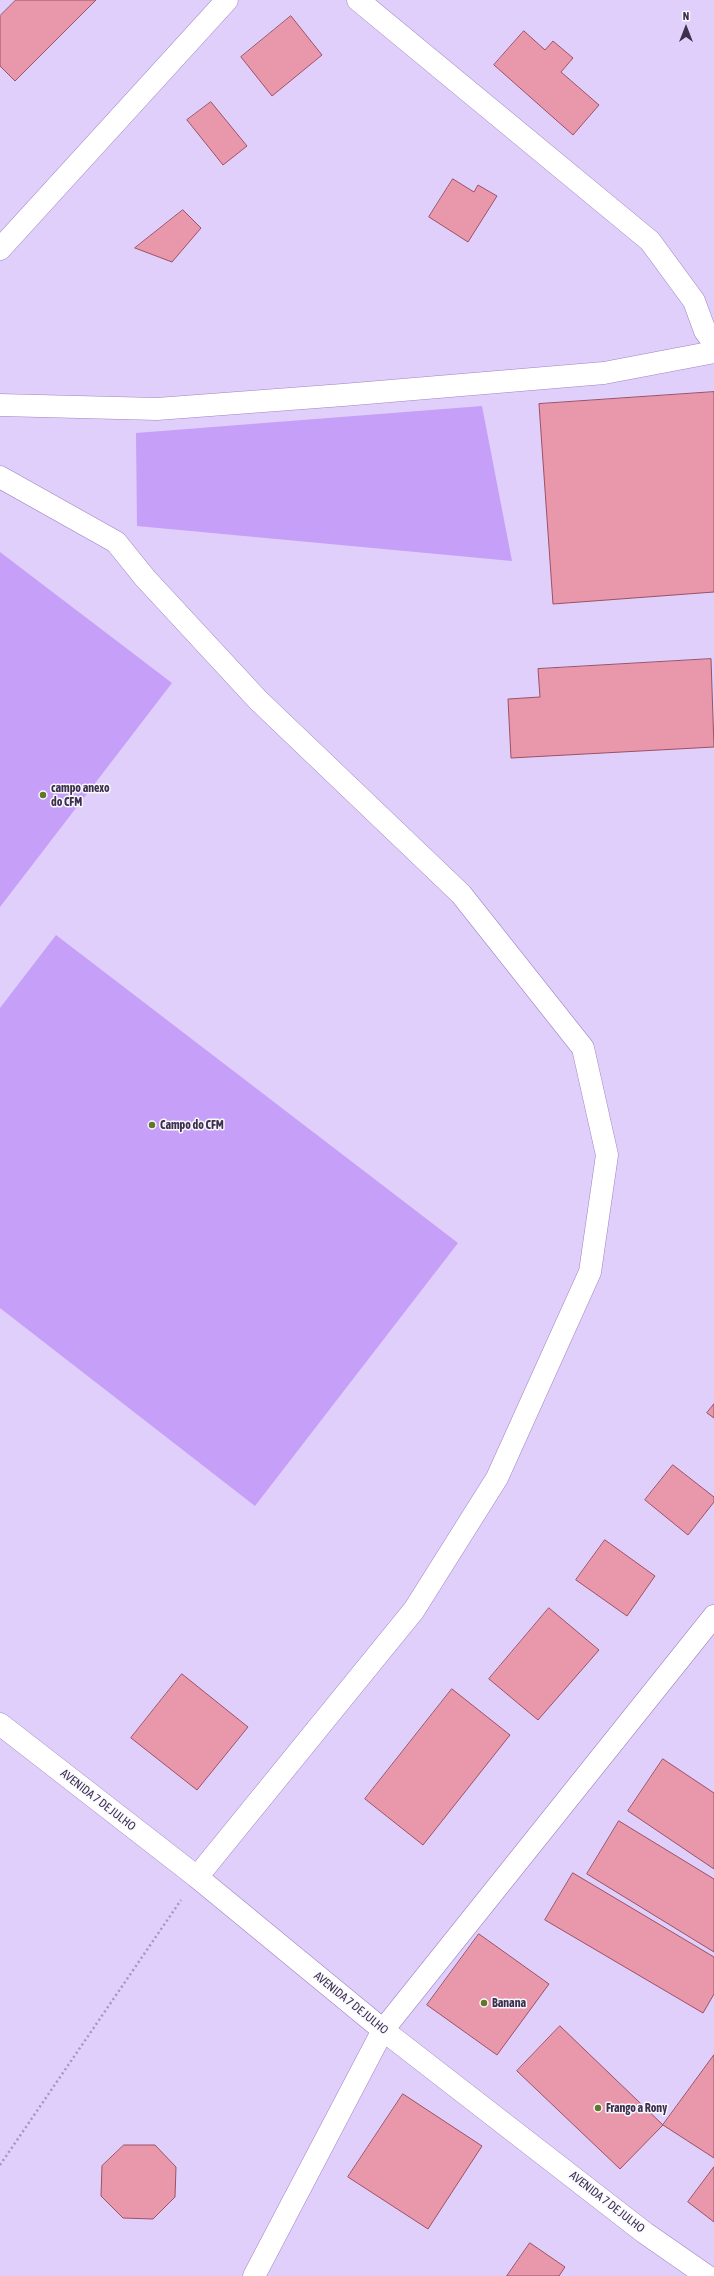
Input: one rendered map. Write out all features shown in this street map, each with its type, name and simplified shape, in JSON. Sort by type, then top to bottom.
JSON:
[{"type":"street","points":[[0,249],[227,0]]},
{"type":"street","points":[[358,0],[650,241],[694,301],[705,331],[714,343]]},
{"type":"street","points":[[0,405],[157,409],[335,396],[604,373],[714,352]]},
{"type":"street","points":[[0,477],[116,542],[146,578],[258,700],[461,894],[584,1048],[607,1155],[590,1272],[497,1478],[414,1610],[196,1877]]},
{"type":"street","points":[[254,2276],[383,2030],[714,1616]]},
{"type":"street","name":"AVENIDA 7 DE JULHO","points":[[0,1724],[196,1877],[383,2030],[645,2232],[707,2276]]},
{"type":"path","points":[[0,2165],[196,1877]]},
{"type":"shaded area","points":[[482,406],[512,561],[137,526],[136,433]]},
{"type":"shaded area","name":"campo anexo do CFM","points":[[0,552],[172,683],[0,907]]},
{"type":"shaded area","name":"Campo do CFM","points":[[56,935],[458,1243],[255,1506],[0,1308],[0,1008]]},
{"type":"building","points":[[16,0],[96,0],[15,81],[0,66],[0,16]]},
{"type":"building","points":[[291,16],[322,55],[272,96],[241,57]]},
{"type":"building","points":[[524,31],[545,50],[553,41],[573,58],[561,72],[599,105],[573,135],[494,65]]},
{"type":"building","points":[[211,102],[247,146],[223,165],[187,120]]},
{"type":"building","points":[[453,179],[474,192],[478,185],[497,196],[468,242],[429,217]]},
{"type":"building","points":[[183,210],[201,228],[172,262],[135,248]]},
{"type":"building","points":[[714,392],[714,592],[553,604],[539,404]]},
{"type":"building","points":[[711,659],[714,747],[511,758],[508,699],[540,697],[538,669]]},
{"type":"building","points":[[714,1404],[714,1418],[707,1413]]},
{"type":"building","points":[[673,1465],[714,1497],[714,1502],[688,1535],[645,1500]]},
{"type":"building","points":[[605,1540],[655,1576],[627,1616],[576,1580]]},
{"type":"building","points":[[549,1608],[599,1650],[538,1720],[489,1679]]},
{"type":"building","points":[[182,1674],[248,1727],[197,1790],[131,1738]]},
{"type":"building","points":[[452,1689],[510,1735],[423,1845],[365,1799]]},
{"type":"building","points":[[663,1759],[714,1793],[714,1869],[628,1811]]},
{"type":"building","points":[[619,1821],[714,1879],[714,1952],[587,1874]]},
{"type":"building","points":[[573,1873],[714,1957],[714,1994],[703,2013],[545,1920]]},
{"type":"building","points":[[479,1934],[549,1984],[497,2055],[427,2005]]},
{"type":"building","points":[[560,2026],[663,2125],[620,2169],[517,2071]]},
{"type":"building","points":[[714,2055],[714,2158],[663,2125]]},
{"type":"building","points":[[403,2094],[482,2146],[428,2229],[348,2177]]},
{"type":"building","points":[[124,2145],[155,2145],[176,2167],[175,2197],[153,2219],[123,2218],[101,2196],[102,2166]]},
{"type":"building","points":[[714,2167],[714,2222],[688,2202]]},
{"type":"building","points":[[530,2243],[565,2267],[559,2276],[507,2276]]},
{"type":"place","name":"campo anexo do CFM","points":[[43,795]]},
{"type":"place","name":"Campo do CFM","points":[[152,1125]]},
{"type":"place","name":"Banana","points":[[484,2003]]},
{"type":"place","name":"Frango a Rony","points":[[598,2108]]}]
